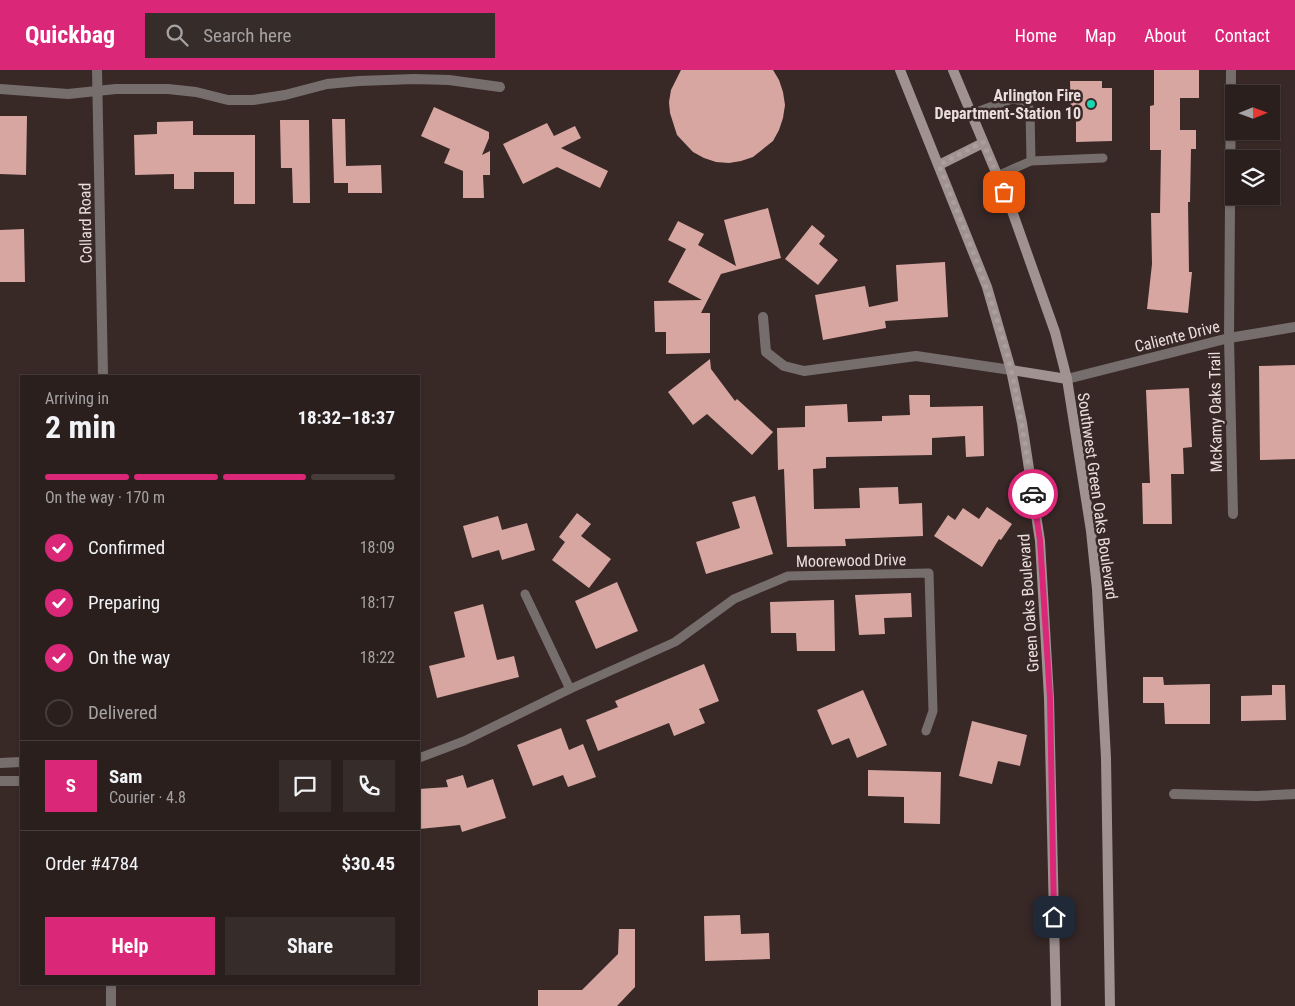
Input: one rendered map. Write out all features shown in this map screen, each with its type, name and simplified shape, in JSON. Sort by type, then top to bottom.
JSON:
[{"type":"main road","name":"Green Oaks Boulevard","points":[[900,70],[987,287],[1011,370],[1022,423],[1040,540],[1050,698],[1056,1006]]},
{"type":"main road","name":"Southwest Green Oaks Boulevard","points":[[953,70],[1011,208],[1055,332],[1067,379],[1091,531],[1097,589],[1106,758],[1110,1006]]},
{"type":"main road","points":[[939,165],[983,142]]},
{"type":"main road","points":[[1011,370],[1067,379]]},
{"type":"street","name":"Collard Road","points":[[97,70],[103,375]]},
{"type":"street","name":"McKamy Oaks Trail","points":[[1231,70],[1229,338],[1232,514]]},
{"type":"street","points":[[0,89],[68,94],[116,90],[168,89],[228,100],[253,100],[285,95],[327,84],[359,81],[448,80],[500,87]]},
{"type":"street","points":[[763,317],[766,352],[784,366],[804,371],[916,356],[1011,370]]},
{"type":"street","name":"Caliente Drive","points":[[1067,379],[1229,338],[1295,327]]},
{"type":"street","points":[[0,763],[20,762]]},
{"type":"street","points":[[0,781],[20,781]]},
{"type":"street","points":[[1174,794],[1257,796],[1295,794]]},
{"type":"street","points":[[111,985],[111,1006]]},
{"type":"lane","points":[[971,114],[1012,99],[1026,104],[1030,110],[1031,161]]},
{"type":"lane","points":[[997,176],[1031,161],[1103,158]]},
{"type":"lane","name":"Moorewood Drive","points":[[420,758],[464,741],[570,689],[675,642],[734,599],[788,576],[929,573],[933,711],[926,730]]},
{"type":"lane","points":[[525,594],[570,689]]},
{"type":"building","points":[[681,70],[773,70],[779,80],[785,105],[779,130],[773,141],[753,157],[729,163],[716,162],[693,152],[677,135],[670,113],[671,90]]},
{"type":"building","points":[[1154,70],[1199,70],[1199,98],[1180,98],[1180,130],[1196,130],[1196,149],[1191,149],[1190,202],[1188,202],[1189,272],[1192,272],[1188,313],[1147,309],[1152,264],[1151,213],[1160,213],[1161,150],[1150,150],[1150,106],[1154,105]]},
{"type":"building","name":"Arlington Fire Department-Station 10","points":[[1070,81],[1102,81],[1102,88],[1112,88],[1112,141],[1076,142],[1076,119],[1071,119]]},
{"type":"building","points":[[434,107],[489,132],[489,138],[482,155],[490,151],[490,175],[483,175],[484,198],[463,198],[463,171],[444,163],[450,149],[421,136]]},
{"type":"building","points":[[0,116],[27,116],[26,175],[0,174]]},
{"type":"building","points":[[332,119],[345,119],[346,166],[381,165],[382,193],[348,193],[348,183],[334,183]]},
{"type":"building","points":[[280,120],[309,120],[310,203],[293,203],[292,168],[281,168]]},
{"type":"building","points":[[193,121],[193,135],[255,135],[255,204],[234,204],[234,172],[194,172],[194,189],[174,189],[174,174],[135,175],[134,135],[157,134],[157,122]]},
{"type":"building","points":[[547,123],[554,136],[575,126],[581,138],[561,148],[608,171],[600,188],[557,167],[523,184],[503,144]]},
{"type":"building","points":[[768,208],[781,258],[721,274],[701,313],[710,313],[710,353],[666,354],[666,332],[655,332],[654,301],[702,300],[668,282],[686,249],[668,240],[678,221],[704,234],[698,245],[736,266],[724,220]]},
{"type":"building","points":[[812,225],[825,236],[819,244],[838,260],[818,285],[785,259]]},
{"type":"building","points":[[24,229],[25,282],[0,282],[0,230]]},
{"type":"building","points":[[945,262],[948,317],[885,321],[886,328],[823,340],[815,295],[865,286],[869,307],[898,301],[896,265]]},
{"type":"building","points":[[710,359],[711,369],[735,401],[737,399],[773,432],[752,455],[707,414],[693,425],[668,392]]},
{"type":"building","points":[[1295,365],[1295,459],[1260,460],[1259,366]]},
{"type":"building","points":[[1189,388],[1192,447],[1183,448],[1184,474],[1171,474],[1172,524],[1143,524],[1142,483],[1150,483],[1146,390]]},
{"type":"building","points":[[909,395],[930,395],[930,407],[983,406],[984,456],[966,457],[965,436],[932,438],[932,455],[826,457],[826,468],[813,469],[814,509],[860,508],[859,488],[898,487],[899,504],[922,503],[923,536],[845,539],[846,546],[787,547],[784,469],[778,470],[777,428],[805,427],[805,406],[847,404],[848,422],[882,421],[882,416],[910,415]]},
{"type":"building","points":[[755,496],[773,554],[706,574],[696,542],[740,528],[732,502]]},
{"type":"building","points":[[987,507],[1012,524],[1001,540],[999,539],[982,567],[934,536],[948,515],[955,520],[963,508],[979,519]]},
{"type":"building","points":[[577,513],[591,524],[581,536],[611,559],[589,588],[552,560],[565,542],[559,537]]},
{"type":"building","points":[[498,516],[502,530],[527,523],[535,550],[502,560],[499,550],[472,558],[463,526]]},
{"type":"building","points":[[617,582],[638,631],[596,649],[575,601]]},
{"type":"building","points":[[911,593],[912,617],[884,618],[885,634],[859,635],[855,595]]},
{"type":"building","points":[[834,600],[835,651],[797,651],[796,633],[771,633],[770,602]]},
{"type":"building","points":[[483,604],[497,660],[514,656],[519,677],[437,698],[429,666],[465,657],[454,612]]},
{"type":"building","points":[[704,664],[719,701],[699,709],[705,723],[674,736],[669,723],[598,751],[586,720],[618,707],[615,701]]},
{"type":"building","points":[[1143,677],[1163,677],[1164,685],[1210,684],[1210,724],[1165,724],[1164,703],[1143,703]]},
{"type":"building","points":[[1272,685],[1285,685],[1286,720],[1241,721],[1241,696],[1272,695]]},
{"type":"building","points":[[863,690],[887,745],[857,758],[849,738],[832,745],[817,710]]},
{"type":"building","points":[[972,721],[1027,735],[1020,766],[998,761],[992,784],[959,776]]},
{"type":"building","points":[[561,728],[569,750],[583,744],[596,777],[568,787],[563,775],[533,786],[517,745]]},
{"type":"building","points":[[868,770],[941,772],[940,824],[904,823],[904,797],[868,796]]},
{"type":"building","points":[[463,775],[467,788],[493,779],[506,818],[462,832],[460,825],[420,829],[420,789],[448,787],[446,780]]},
{"type":"building","points":[[740,915],[741,934],[769,933],[770,959],[705,961],[704,916]]},
{"type":"building","points":[[619,929],[635,929],[635,987],[617,1006],[538,1006],[538,990],[582,990],[618,954]]},
{"type":"way so far","points":[[1004,192],[983,142],[939,165],[987,287],[1001,331],[1022,423],[1033,494]]},
{"type":"place","name":"Arlington Fire Department-Station 10","points":[[1091,104]]},
{"type":"route","points":[[1033,494],[1040,540],[1050,698],[1054,917]]}]
